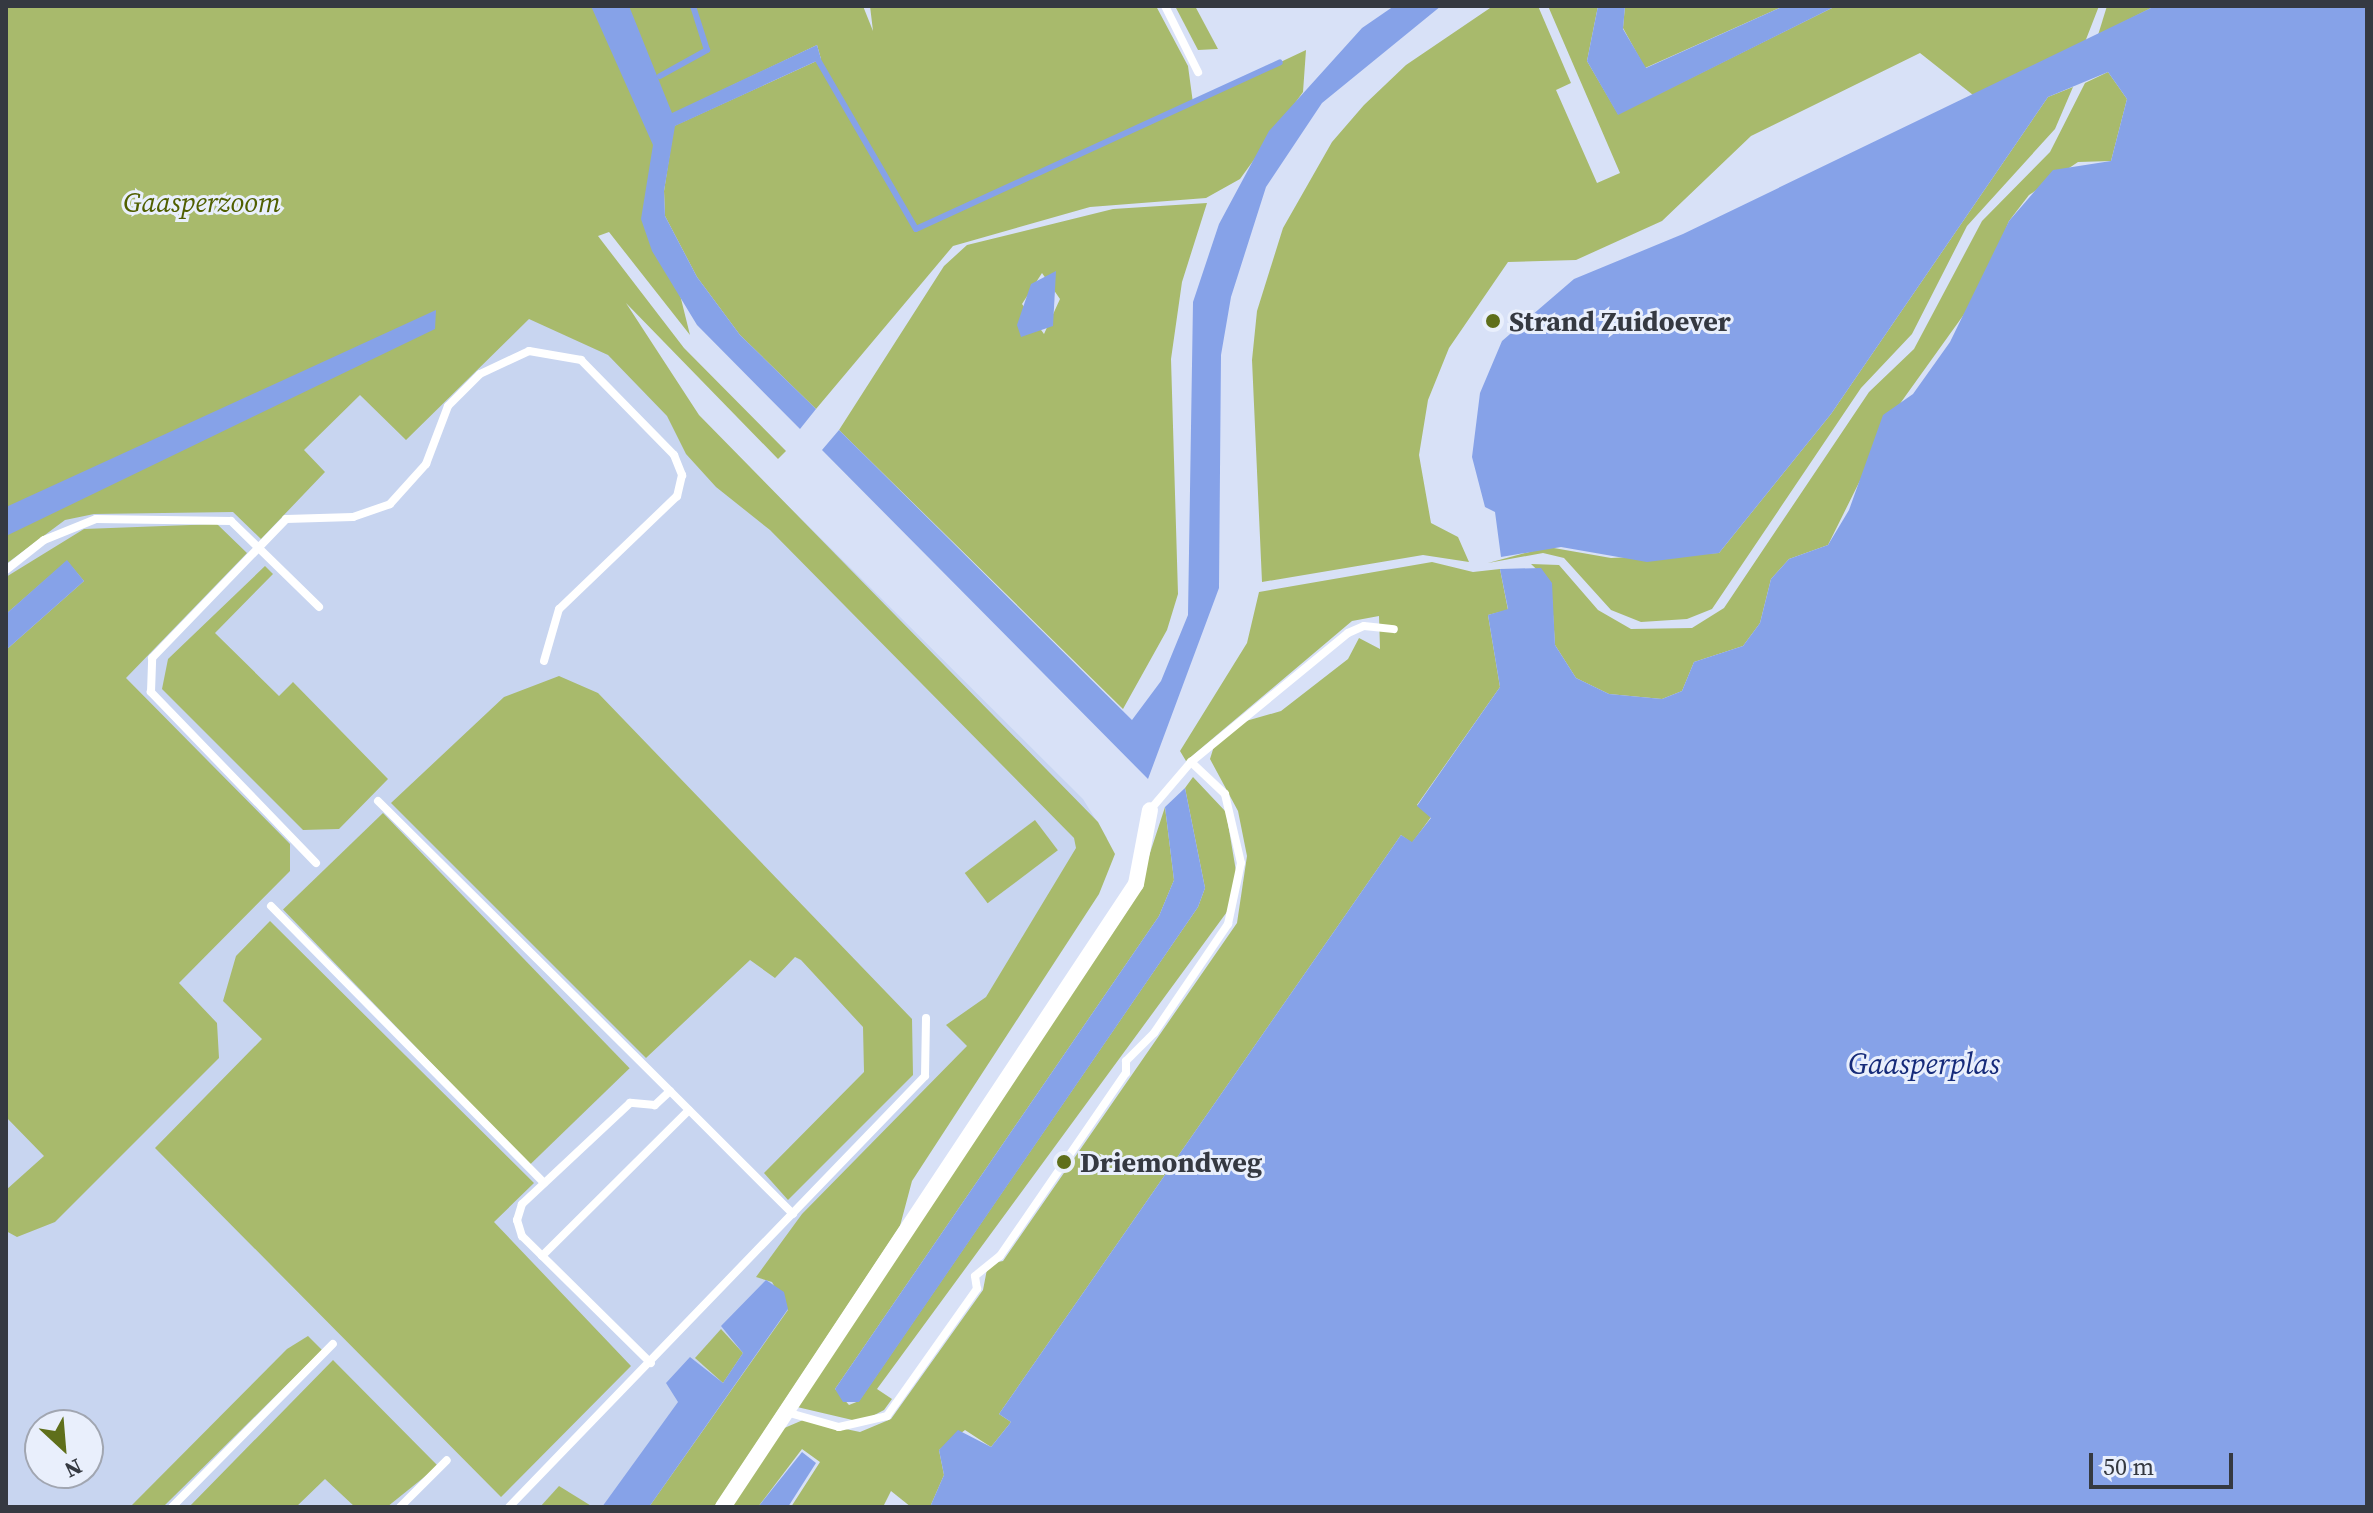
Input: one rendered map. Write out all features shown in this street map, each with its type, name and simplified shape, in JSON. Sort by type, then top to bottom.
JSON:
[{"type":"street","points":[[723,1507],[1136,884],[1150,810]]},
{"type":"lane","points":[[1165,6],[1198,72]]},
{"type":"lane","points":[[316,863],[151,692],[152,658],[286,519],[353,517],[390,504],[426,464],[448,406],[503,359],[556,351],[581,360],[674,455],[681,486],[559,609],[544,661]]},
{"type":"lane","points":[[6,570],[44,540],[96,519],[231,521],[319,607]]},
{"type":"lane","points":[[1150,810],[1191,762],[1348,633],[1364,626],[1394,629]]},
{"type":"lane","points":[[786,1412],[839,1427],[887,1416],[977,1289],[975,1276],[988,1258],[1000,1256],[1126,1073],[1126,1061],[1154,1033],[1228,924],[1241,883],[1234,820],[1225,794],[1191,762]]},
{"type":"lane","points":[[378,801],[793,1214]]},
{"type":"lane","points":[[271,906],[544,1183]]},
{"type":"lane","points":[[509,1507],[925,1076],[926,1018]]},
{"type":"lane","points":[[651,1363],[542,1256],[517,1220],[544,1183],[630,1103],[655,1105],[670,1091]]},
{"type":"lane","points":[[542,1256],[689,1110]]},
{"type":"lane","points":[[172,1507],[333,1344]]},
{"type":"lane","points":[[400,1507],[447,1460]]},
{"type":"shaded area","points":[[542,261],[1083,799],[1107,838],[694,1507],[6,1507],[6,506]]},
{"type":"green space","name":"Gaasperzoom","points":[[6,6],[863,6],[873,31],[870,6],[1156,6],[1188,66],[1193,103],[1306,50],[1303,92],[1240,179],[1206,198],[1090,207],[953,246],[816,409],[740,335],[697,277],[665,216],[664,191],[674,126],[821,59],[817,45],[674,113],[659,210],[690,335],[609,232],[598,236],[684,348],[786,451],[778,459],[626,303],[699,415],[1098,822],[1115,854],[1099,894],[912,1181],[900,1226],[714,1507],[649,1507],[788,1310],[772,1282],[756,1277],[802,1214],[967,1046],[946,1025],[986,997],[1076,848],[1074,838],[770,530],[716,487],[686,454],[667,416],[608,355],[529,319],[406,440],[360,395],[304,450],[325,472],[261,539],[233,512],[94,514],[65,520],[6,564]]},
{"type":"green space","points":[[1175,6],[1195,6],[1218,49],[1198,50]]},
{"type":"green space","points":[[1493,6],[1538,6],[1571,83],[1556,90],[1597,183],[1620,173],[1548,6],[1598,6],[1587,61],[1618,114],[1836,6],[2099,6],[2085,42],[1973,95],[1920,53],[1751,136],[1662,221],[1576,260],[1508,262],[1449,348],[1428,400],[1419,455],[1431,523],[1458,537],[1469,562],[1423,555],[1262,582],[1252,360],[1257,311],[1283,228],[1332,142],[1364,105],[1406,65]]},
{"type":"green space","points":[[1625,6],[1784,6],[1645,68],[1623,28]]},
{"type":"green space","points":[[2107,6],[2155,6],[2098,35]]},
{"type":"green space","points":[[2108,72],[2127,99],[2111,161],[2078,162],[2029,195],[2009,221],[1980,292],[1894,412],[1828,545],[1789,559],[1771,579],[1760,623],[1743,646],[1694,662],[1682,691],[1662,699],[1609,694],[1576,678],[1555,645],[1551,583],[1531,564],[1559,565],[1598,610],[1631,629],[1692,628],[1724,608],[1869,392],[1914,349],[1982,221],[2050,152],[2085,83]]},
{"type":"green space","points":[[2073,87],[2055,129],[1967,226],[1912,334],[1861,388],[1712,609],[1687,619],[1641,622],[1611,610],[1564,558],[1543,553],[1488,563],[1548,547],[1611,558],[1719,553],[1831,414],[2048,97]]},
{"type":"green space","points":[[1207,203],[1182,282],[1171,359],[1178,594],[1167,630],[1123,709],[839,430],[944,266],[967,245],[1113,209]],"holes":[[[1042,273],[1060,299],[1044,334],[1022,304]]]},
{"type":"green space","points":[[217,524],[247,553],[126,678],[290,844],[290,871],[179,983],[217,1023],[219,1058],[55,1222],[17,1237],[6,1231],[6,1190],[44,1156],[6,1117],[6,650],[84,581],[67,561],[6,614],[6,577],[84,529]]},
{"type":"green space","points":[[1432,562],[1473,572],[1500,569],[1508,610],[1488,615],[1500,687],[1417,805],[1431,817],[1412,843],[1401,835],[999,1414],[1011,1422],[991,1447],[965,1430],[939,1450],[944,1475],[930,1507],[911,1507],[891,1491],[883,1507],[791,1507],[820,1462],[802,1449],[758,1507],[732,1507],[782,1429],[803,1420],[860,1432],[891,1419],[983,1290],[988,1264],[1003,1261],[1237,923],[1247,856],[1238,811],[1210,759],[1215,743],[1239,723],[1281,711],[1348,659],[1359,638],[1380,649],[1379,616],[1352,621],[1186,761],[1180,751],[1247,643],[1259,592]]},
{"type":"green space","points":[[265,566],[273,574],[215,633],[279,696],[293,682],[388,779],[339,829],[303,830],[162,689],[168,659]]},
{"type":"green space","points":[[559,676],[598,693],[912,1019],[913,1075],[788,1200],[764,1173],[864,1072],[863,1027],[801,960],[795,957],[775,978],[750,960],[646,1058],[391,803],[504,697]]},
{"type":"green space","points":[[1193,777],[1226,812],[1237,877],[1232,905],[877,1389],[892,1399],[884,1410],[861,1422],[797,1407],[1135,899],[1165,807],[1174,880],[1159,916],[835,1389],[849,1405],[859,1401],[1198,907],[1205,888],[1185,788]]},
{"type":"green space","points":[[383,813],[630,1068],[530,1165],[283,910]]},
{"type":"green space","points":[[1035,820],[1058,850],[988,903],[965,873]]},
{"type":"green space","points":[[270,921],[534,1183],[494,1222],[631,1366],[501,1497],[155,1148],[262,1039],[223,1001],[236,956]]},
{"type":"green space","points":[[721,1329],[743,1353],[723,1383],[695,1358]]},
{"type":"green space","points":[[308,1336],[322,1350],[163,1507],[130,1507],[287,1349]]},
{"type":"green space","points":[[333,1360],[438,1466],[387,1507],[355,1507],[325,1479],[296,1507],[189,1507]]},
{"type":"green space","points":[[559,1486],[593,1507],[540,1507]]},
{"type":"water","points":[[591,6],[629,6],[672,113],[817,45],[821,59],[675,126],[664,191],[665,216],[697,277],[740,335],[816,409],[800,429],[697,325],[652,251],[641,219],[653,145]]},
{"type":"water","points":[[1394,6],[1441,6],[1322,103],[1266,187],[1231,297],[1221,355],[1219,588],[1148,779],[822,450],[839,430],[1132,720],[1161,681],[1188,615],[1193,302],[1219,224],[1269,131],[1362,28]]},
{"type":"water","points":[[1598,6],[1625,6],[1623,29],[1646,68],[1784,6],[1836,6],[1618,115],[1587,61]]},
{"type":"water","name":"Gaasperplas","points":[[2155,6],[2367,6],[2367,1507],[930,1507],[944,1475],[939,1450],[958,1430],[991,1447],[1011,1422],[999,1414],[1401,835],[1412,842],[1431,818],[1417,806],[1500,687],[1488,615],[1508,609],[1500,569],[1541,568],[1552,583],[1555,645],[1576,678],[1609,694],[1662,699],[1682,691],[1694,662],[1743,646],[1760,623],[1771,579],[1789,559],[1828,545],[1849,510],[1883,415],[1913,394],[1950,342],[2009,221],[2053,170],[2111,161],[2127,99],[2108,72],[2048,97],[1831,414],[1719,553],[1647,562],[1561,547],[1501,557],[1495,512],[1485,507],[1472,457],[1480,393],[1502,341],[1574,279],[1683,234]]},
{"type":"water","points":[[1056,271],[1053,326],[1021,337],[1017,325],[1031,284]]},
{"type":"water","points":[[436,310],[435,329],[6,536],[6,507]]},
{"type":"water","points":[[67,560],[84,581],[6,650],[6,614]]},
{"type":"water","points":[[1185,788],[1205,888],[1198,907],[859,1402],[843,1402],[835,1389],[1159,916],[1174,880],[1165,807]]},
{"type":"water","points":[[766,1280],[784,1292],[788,1309],[649,1507],[602,1507],[678,1402],[666,1383],[690,1357],[723,1383],[743,1353],[721,1326]]},
{"type":"water","points":[[802,1452],[816,1463],[788,1507],[758,1507]]},
{"type":"waterway","points":[[660,76],[707,50],[693,6]]},
{"type":"waterway","points":[[818,60],[916,229],[1280,62]]},
{"type":"place","name":"Strand Zuidoever","points":[[1493,321]]},
{"type":"place","name":"Driemondweg","points":[[1064,1162]]}]
